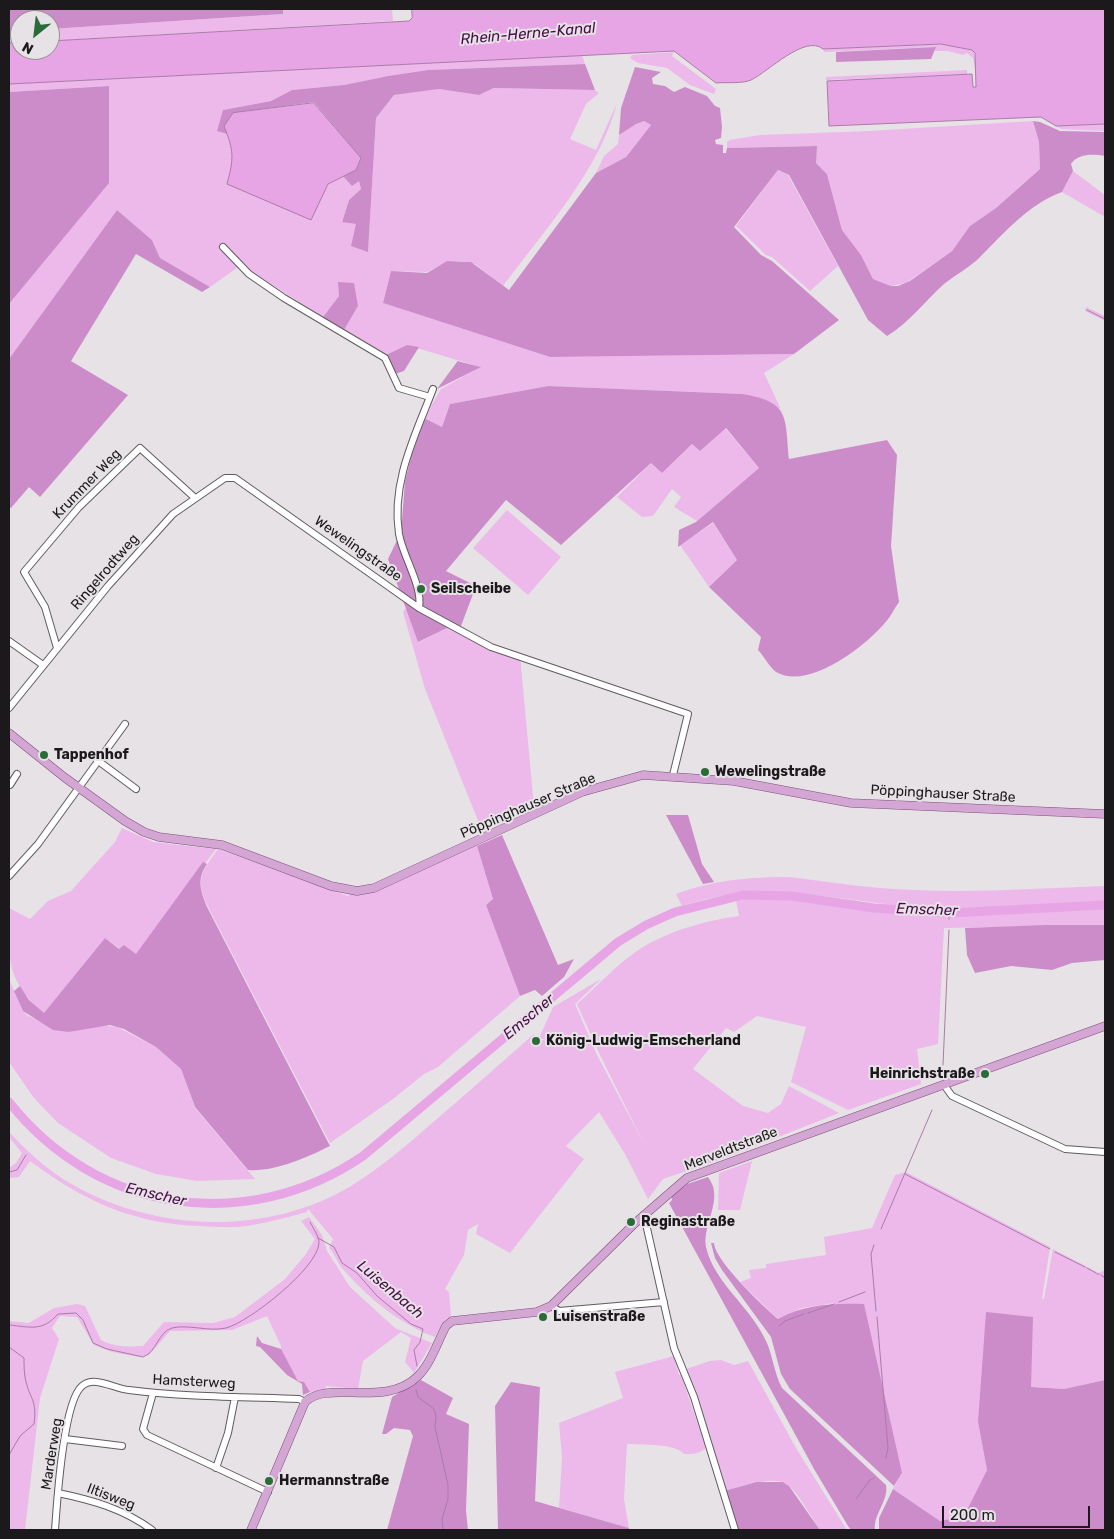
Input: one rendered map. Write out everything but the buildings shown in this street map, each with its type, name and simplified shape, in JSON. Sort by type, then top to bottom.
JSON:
[{"type":"main road","name":"Pöppinghauser Straße","points":[[9,733],[43,761],[125,821],[144,832],[159,837],[222,845],[324,884],[357,891],[374,888],[582,792],[643,775],[673,775],[734,780],[851,803],[1105,814]]},
{"type":"main road","name":"Merveldtstraße","points":[[305,1402],[312,1396],[320,1393],[367,1394],[395,1389],[407,1384],[423,1371],[446,1326],[455,1319],[537,1312],[551,1306],[680,1182],[706,1170],[1105,1026]]},
{"type":"main road","points":[[251,1530],[305,1402]]},
{"type":"street","points":[[223,247],[249,274],[284,298],[386,358],[400,388],[430,397]]},
{"type":"street","points":[[420,608],[421,597],[405,557],[399,534],[398,504],[406,457],[432,389]]},
{"type":"street","name":"Krummer Weg","points":[[57,648],[45,607],[24,572],[80,508],[140,448],[195,498]]},
{"type":"street","name":"Ringelrodtweg","points":[[9,708],[108,586],[173,514],[225,478],[236,478],[239,480]]},
{"type":"street","name":"Wewelingstraße","points":[[239,480],[420,608],[491,647],[688,714],[673,775]]},
{"type":"street","points":[[9,640],[44,665]]},
{"type":"street","points":[[9,876],[38,844],[97,760],[125,724]]},
{"type":"street","points":[[97,760],[136,789]]},
{"type":"street","points":[[9,784],[17,774]]},
{"type":"street","points":[[944,1085],[952,1096],[1064,1148],[1105,1152]]},
{"type":"street","points":[[644,1215],[674,1348],[694,1397],[735,1530]]},
{"type":"street","points":[[551,1306],[559,1311],[664,1302]]},
{"type":"street","name":"Hamsterweg","points":[[83,1385],[90,1382],[98,1382],[126,1390],[153,1393],[299,1399],[305,1402]]},
{"type":"street","name":"Marderweg","points":[[54,1530],[65,1439],[75,1397],[83,1385]]},
{"type":"street","points":[[153,1393],[143,1429],[147,1435],[268,1492]]},
{"type":"street","points":[[216,1468],[228,1433],[236,1397]]},
{"type":"street","points":[[65,1439],[122,1446]]},
{"type":"street","name":"Iltisweg","points":[[58,1493],[114,1508],[152,1530]]},
{"type":"shaded area","points":[[9,9],[283,9],[283,14],[60,28],[60,10],[10,10],[9,32]]},
{"type":"shaded area","points":[[283,9],[392,9],[393,21],[60,40],[60,28],[283,14]]},
{"type":"shaded area","points":[[949,44],[973,51],[977,61],[975,69],[973,58],[967,53],[963,55],[948,51],[935,51],[935,47],[824,52],[823,49]]},
{"type":"shaded area","points":[[936,47],[931,59],[836,62],[836,52]]},
{"type":"shaded area","points":[[674,52],[672,56],[716,89],[714,94],[690,85],[667,68],[638,63],[630,58],[632,55]]},
{"type":"shaded area","points":[[582,55],[585,64],[428,70],[344,85],[292,90],[271,101],[223,110],[234,159],[310,220],[328,184],[343,176],[359,181],[361,189],[349,200],[342,221],[356,224],[368,251],[376,118],[394,95],[439,89],[479,95],[494,88],[595,90],[599,93],[586,104],[570,139],[596,150],[617,103],[609,128],[598,152],[569,199],[503,286],[475,264],[464,261],[448,261],[427,272],[391,271],[383,303],[550,357],[794,354],[764,373],[781,409],[742,394],[548,386],[450,404],[442,427],[424,418],[441,389],[480,367],[407,345],[386,355],[344,330],[358,306],[339,296],[323,317],[241,265],[210,287],[160,258],[152,240],[117,210],[9,359],[9,304],[109,182],[109,86],[9,92],[9,84]]},
{"type":"shaded area","points":[[585,64],[595,90],[494,88],[479,95],[439,89],[394,95],[376,118],[368,252],[351,246],[356,224],[342,222],[349,200],[361,189],[359,181],[352,186],[343,176],[356,170],[361,158],[314,102],[233,113],[225,126],[228,134],[217,131],[223,110],[271,101],[292,90],[344,85],[428,70]]},
{"type":"shaded area","points":[[635,67],[661,72],[652,78],[653,84],[665,86],[674,92],[685,87],[707,96],[715,106],[720,108],[721,138],[715,140],[716,144],[723,145],[723,153],[726,153],[727,148],[817,146],[816,163],[827,174],[842,230],[861,255],[873,279],[891,286],[898,286],[910,281],[952,251],[970,226],[996,208],[1040,169],[1039,142],[1033,121],[1060,131],[1105,132],[1105,156],[1086,155],[1074,160],[1071,164],[1073,171],[1062,192],[1028,211],[1008,228],[977,260],[944,284],[910,318],[887,336],[868,320],[789,175],[778,170],[734,227],[761,255],[772,261],[839,320],[794,354],[550,357],[383,303],[391,271],[427,273],[447,261],[471,262],[509,290],[596,173],[626,157],[651,125],[644,121],[619,135],[621,108]]},
{"type":"shaded area","points":[[967,70],[967,74],[826,80],[826,77]]},
{"type":"shaded area","points":[[109,86],[109,183],[9,304],[9,92]]},
{"type":"shaded area","points":[[644,121],[651,125],[626,157],[596,173],[604,156],[618,144],[619,135],[636,123]]},
{"type":"shaded area","points":[[1033,121],[1039,142],[1040,169],[996,208],[970,226],[952,251],[906,283],[891,286],[873,279],[861,255],[842,230],[827,174],[816,163],[810,146],[727,148],[727,142],[730,140],[760,135],[869,131]]},
{"type":"shaded area","points":[[1105,124],[1105,131],[1061,129],[1056,126]]},
{"type":"shaded area","points":[[778,170],[788,175],[838,266],[810,291],[772,257],[766,255],[736,226]]},
{"type":"shaded area","points":[[1073,171],[1105,195],[1105,217],[1062,192]]},
{"type":"shaded area","points":[[117,210],[152,240],[160,258],[210,287],[202,292],[136,254],[71,361],[128,395],[40,497],[29,487],[11,508],[9,507],[9,359]]},
{"type":"shaded area","points":[[338,282],[354,283],[358,306],[344,330],[323,317],[339,296]]},
{"type":"shaded area","points":[[1086,307],[1105,316],[1105,321],[1085,311]]},
{"type":"shaded area","points":[[407,345],[419,347],[404,371],[395,374],[386,355]]},
{"type":"shaded area","points":[[457,362],[481,367],[437,389]]},
{"type":"shaded area","points":[[548,386],[742,394],[758,397],[769,401],[782,413],[787,432],[789,459],[887,440],[897,455],[891,546],[899,602],[886,622],[864,644],[836,663],[820,671],[791,676],[778,673],[773,669],[758,650],[761,637],[709,587],[737,560],[713,522],[678,547],[679,530],[696,522],[759,468],[726,428],[700,451],[692,444],[662,473],[651,463],[561,545],[506,500],[446,571],[476,586],[461,626],[447,628],[418,642],[388,559],[401,532],[405,482],[414,443],[424,418],[442,427],[450,404]]},
{"type":"shaded area","points":[[725,428],[759,468],[697,521],[674,507],[681,497],[672,489],[653,516],[642,517],[617,497],[651,463],[662,473],[692,444],[700,451]]},
{"type":"shaded area","points":[[507,510],[561,557],[528,595],[473,548]]},
{"type":"shaded area","points":[[713,523],[737,560],[709,587],[680,545]]},
{"type":"shaded area","points":[[406,608],[419,642],[447,628],[461,626],[487,642],[520,655],[534,807],[498,825],[481,828],[425,689],[403,612]]},
{"type":"shaded area","points":[[666,815],[688,815],[702,864],[714,882],[703,884]]},
{"type":"shaded area","points":[[122,828],[153,842],[216,849],[136,955],[120,949],[105,938],[44,1014],[31,1001],[15,978],[10,954],[9,908],[30,919],[48,901],[71,891],[115,842]]},
{"type":"shaded area","points":[[502,835],[558,965],[574,959],[564,977],[542,996],[535,990],[520,996],[486,905],[493,899],[477,846]]},
{"type":"shaded area","points":[[473,845],[477,846],[493,899],[486,905],[520,996],[438,1067],[424,1074],[393,1099],[330,1143],[208,907],[201,883],[207,864],[218,849],[348,896],[351,893]]},
{"type":"shaded area","points":[[203,862],[207,864],[202,875],[201,886],[207,907],[330,1146],[300,1159],[268,1169],[248,1170],[195,1107],[181,1069],[156,1047],[124,1029],[110,1025],[69,1032],[53,1030],[23,1011],[14,991],[20,986],[29,1000],[44,1013],[105,938],[119,949],[124,945],[136,954]]},
{"type":"shaded area","points":[[789,877],[851,885],[938,891],[1105,886],[1105,901],[996,907],[931,908],[907,907],[812,895],[765,892],[726,895],[682,906],[676,894],[704,885],[732,880]]},
{"type":"shaded area","points":[[735,895],[747,899],[794,900],[913,914],[952,915],[1105,908],[1105,925],[944,928],[938,1044],[917,1049],[921,1084],[848,1110],[791,1082],[806,1027],[757,1016],[734,1032],[726,1028],[693,1069],[743,1106],[768,1113],[781,1104],[789,1086],[839,1113],[730,1156],[663,1179],[648,1199],[625,1154],[599,1112],[566,1146],[584,1159],[510,1253],[476,1234],[478,1224],[468,1230],[464,1255],[445,1289],[449,1292],[451,1316],[444,1321],[435,1337],[396,1317],[352,1279],[340,1266],[329,1248],[333,1239],[308,1209],[307,1212],[247,1226],[224,1227],[176,1224],[153,1221],[110,1208],[70,1188],[30,1161],[19,1177],[9,1178],[9,1168],[16,1163],[22,1153],[9,1137],[9,1132],[34,1157],[63,1179],[96,1197],[132,1210],[169,1218],[206,1222],[244,1221],[281,1214],[317,1203],[351,1186],[372,1172],[422,1132],[534,1034],[535,1039],[549,1041],[539,1038],[553,1007],[601,979],[575,1004],[597,1055],[644,1144],[577,1004],[620,964],[648,944],[692,926],[739,916]]},
{"type":"shaded area","points":[[1105,925],[1105,960],[1072,963],[1052,970],[1011,966],[975,973],[967,955],[965,928]]},
{"type":"shaded area","points":[[9,979],[23,1011],[28,1016],[69,1032],[98,1025],[117,1027],[156,1047],[181,1069],[195,1108],[255,1179],[197,1181],[156,1174],[111,1158],[58,1123],[34,1098],[9,1062]]},
{"type":"shaded area","points":[[752,1161],[740,1210],[718,1210],[719,1173]]},
{"type":"shaded area","points":[[906,1172],[1050,1247],[1042,1299],[1044,1299],[1053,1249],[1099,1273],[1105,1270],[1105,1380],[1064,1389],[1030,1387],[1032,1317],[978,1422],[987,1470],[964,1516],[940,1521],[893,1489],[902,1473],[834,1303],[802,1308],[778,1319],[740,1282],[751,1278],[749,1270],[766,1268],[766,1264],[826,1255],[824,1237],[872,1228],[895,1175]]},
{"type":"shaded area","points":[[708,1177],[713,1185],[714,1194],[706,1238],[706,1247],[710,1260],[724,1283],[758,1326],[769,1349],[782,1388],[886,1485],[885,1497],[876,1518],[875,1530],[851,1530],[848,1526],[814,1469],[669,1203],[672,1200],[671,1196],[687,1184]]},
{"type":"shaded area","points":[[309,1217],[322,1235],[327,1251],[350,1287],[395,1328],[432,1343],[414,1373],[405,1362],[411,1338],[401,1332],[363,1361],[358,1389],[326,1386],[325,1389],[310,1392],[304,1382],[298,1381],[281,1351],[281,1346],[267,1316],[232,1330],[170,1331],[149,1355],[140,1357],[112,1352],[94,1345],[77,1317],[60,1316],[52,1328],[59,1339],[40,1398],[25,1530],[9,1530],[9,1321],[29,1323],[54,1308],[77,1304],[85,1306],[101,1340],[116,1345],[143,1346],[164,1322],[213,1323],[235,1317],[285,1279],[306,1254],[315,1239],[301,1221]]},
{"type":"shaded area","points":[[711,1243],[714,1243],[716,1251],[731,1272],[778,1319],[809,1307],[864,1304],[902,1473],[894,1486],[790,1389],[781,1374],[771,1337],[722,1270],[715,1258]]},
{"type":"shaded area","points":[[986,1312],[1033,1317],[1031,1387],[1064,1389],[1105,1380],[1105,1530],[879,1530],[879,1518],[893,1489],[940,1521],[964,1516],[987,1470],[978,1422]]},
{"type":"shaded area","points":[[257,1336],[262,1343],[281,1349],[298,1381],[304,1382],[310,1392],[303,1395],[302,1384],[287,1375],[260,1347],[256,1346]]},
{"type":"shaded area","points":[[674,1356],[679,1375],[681,1375],[706,1448],[696,1453],[684,1454],[680,1450],[666,1446],[627,1444],[624,1499],[629,1528],[559,1508],[562,1457],[559,1423],[623,1398],[615,1372]]},
{"type":"shaded area","points":[[721,1360],[734,1365],[748,1361],[796,1448],[847,1530],[820,1530],[790,1487],[779,1481],[764,1481],[724,1491],[686,1369],[710,1361]]},
{"type":"shaded area","points":[[421,1380],[453,1398],[446,1414],[469,1424],[466,1511],[468,1530],[387,1530],[413,1436],[410,1430],[394,1428],[386,1434],[382,1434],[392,1397]]},
{"type":"shaded area","points":[[511,1382],[540,1387],[535,1501],[629,1528],[629,1530],[498,1530],[495,1406]]},
{"type":"shaded area","points":[[757,1482],[783,1482],[789,1486],[820,1530],[736,1530],[724,1491]]},
{"type":"water","name":"Rhein-Herne-Kanal","points":[[412,9],[1105,9],[1105,124],[1056,126],[1041,117],[829,126],[827,81],[972,74],[973,87],[976,87],[975,53],[972,50],[941,44],[823,49],[807,46],[787,56],[751,80],[716,83],[674,51],[9,84],[9,43],[10,60],[60,60],[60,40],[409,21],[412,18]]},
{"type":"water","points":[[314,103],[361,158],[356,170],[328,184],[311,220],[227,184],[232,155],[230,142],[224,126],[233,113]]},
{"type":"waterway","points":[[1087,310],[1105,319]]},
{"type":"waterway","name":"Emscher","points":[[9,1102],[45,1139],[85,1169],[129,1189],[175,1201],[222,1203],[270,1197],[318,1181],[363,1156],[618,942],[646,925],[675,912],[743,895],[792,896],[874,908],[949,913],[1105,905]]},
{"type":"waterway","name":"Emscher","points":[[949,913],[949,919]]},
{"type":"waterway","points":[[943,1065],[949,930]]},
{"type":"waterway","points":[[881,1229],[932,1110]]},
{"type":"waterway","points":[[9,1172],[17,1170],[26,1155]]},
{"type":"waterway","points":[[905,1174],[1050,1249]]},
{"type":"waterway","points":[[9,1325],[36,1327],[47,1324],[58,1314],[76,1313],[83,1320],[93,1343],[107,1349],[143,1357],[151,1351],[167,1330],[178,1327],[226,1328],[250,1316],[281,1293],[316,1254],[319,1240],[310,1222]]},
{"type":"waterway","name":"Luisenbach","points":[[318,1238],[334,1247],[342,1263],[357,1273],[377,1296],[411,1324],[423,1329],[420,1342],[414,1350],[417,1366]]},
{"type":"waterway","points":[[874,1245],[871,1254],[876,1311]]},
{"type":"waterway","points":[[1055,1252],[1085,1267]]},
{"type":"waterway","points":[[1087,1268],[1096,1273]]},
{"type":"waterway","points":[[1101,1275],[1105,1278]]},
{"type":"waterway","points":[[839,1302],[865,1292]]},
{"type":"waterway","points":[[808,1313],[834,1304]]},
{"type":"waterway","points":[[779,1326],[785,1321],[804,1314]]},
{"type":"waterway","points":[[877,1317],[888,1448],[886,1458]]},
{"type":"waterway","points":[[9,1347],[24,1358],[25,1379],[34,1405],[35,1416],[34,1424],[20,1436],[9,1455]]},
{"type":"waterway","name":"Luisenbach","points":[[416,1390],[418,1397],[434,1409],[436,1416],[435,1427],[448,1485],[448,1499],[442,1519],[443,1530]]},
{"type":"waterway","points":[[856,1499],[870,1480],[874,1478]]},
{"type":"place","name":"Seilscheibe","points":[[421,589]]},
{"type":"place","name":"Tappenhof","points":[[44,755]]},
{"type":"place","name":"Wewelingstraße","points":[[705,772]]},
{"type":"place","name":"König-Ludwig-Emscherland","points":[[536,1041]]},
{"type":"place","name":"Heinrichstraße","points":[[985,1074]]},
{"type":"place","name":"Reginastraße","points":[[631,1222]]},
{"type":"place","name":"Luisenstraße","points":[[543,1317]]},
{"type":"place","name":"Hermannstraße","points":[[269,1481]]}]
